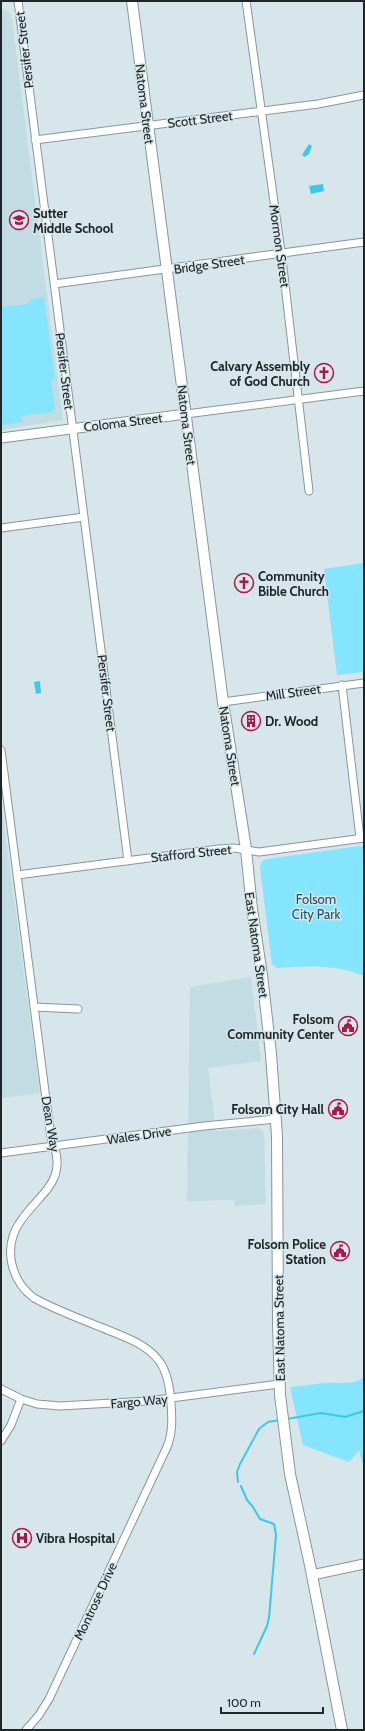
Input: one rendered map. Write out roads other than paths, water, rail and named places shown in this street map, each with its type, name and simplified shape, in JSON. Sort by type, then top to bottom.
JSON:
[{"type":"main road","name":"Natoma Street","points":[[132,1],[223,702],[246,849]]},
{"type":"main road","name":"East Natoma Street","points":[[246,849],[252,909],[262,975],[271,1054],[276,1119],[279,1207],[280,1395],[288,1456],[342,1730]]},
{"type":"street","name":"Persifer Street","points":[[18,1],[128,860]]},
{"type":"street","name":"Mormon Street","points":[[246,1],[281,253],[309,491]]},
{"type":"street","name":"Scott Street","points":[[35,140],[261,111],[364,96]]},
{"type":"street","name":"Bridge Street","points":[[54,284],[167,270],[364,242]]},
{"type":"street","name":"Coloma Street","points":[[1,438],[364,391]]},
{"type":"street","points":[[1,528],[84,517]]},
{"type":"street","name":"Mill Street","points":[[223,702],[364,683]]},
{"type":"street","points":[[342,685],[362,838]]},
{"type":"street","name":"Dean Way","points":[[1,751],[51,1136],[58,1155],[52,1182],[41,1198],[20,1222],[13,1237],[10,1249],[11,1260],[16,1276],[25,1290],[39,1301],[134,1341],[146,1348],[163,1367],[170,1385],[171,1398]]},
{"type":"street","name":"Stafford Street","points":[[17,875],[219,849],[234,848],[259,852],[362,838]]},
{"type":"street","points":[[34,1007],[78,1009]]},
{"type":"street","name":"Wales Drive","points":[[1,1153],[204,1126],[276,1119]]},
{"type":"street","name":"Fargo Way","points":[[1,1389],[21,1399],[37,1404],[60,1406],[171,1398],[279,1384]]},
{"type":"street","name":"Montrose Drive","points":[[31,1728],[49,1699],[167,1447],[172,1430],[171,1398]]},
{"type":"street","points":[[1,1441],[11,1425],[21,1399]]},
{"type":"street","points":[[312,1575],[364,1564]]},
{"type":"waterway","points":[[287,1419],[321,1413],[345,1417],[364,1411]]},
{"type":"waterway","points":[[238,1482],[237,1472],[240,1464],[259,1429],[268,1422],[280,1420]]},
{"type":"waterway","points":[[241,1486],[247,1500],[260,1519],[274,1524],[276,1535],[269,1618],[267,1626],[254,1654]]},
{"type":"place","name":"Sutter Middle School","points":[[19,220]]},
{"type":"place","name":"Calvary Assembly of God Church","points":[[324,373]]},
{"type":"place","name":"Community Bible Church","points":[[244,583]]},
{"type":"place","name":"Dr. Wood","points":[[251,721]]},
{"type":"place","name":"Folsom Community Center","points":[[348,1026]]},
{"type":"place","name":"Folsom City Hall","points":[[338,1109]]},
{"type":"place","name":"Folsom Police Station","points":[[340,1251]]},
{"type":"place","name":"Vibra Hospital","points":[[22,1538]]},
{"type":"park label","name":"Folsom City Park","points":[[316,906]]}]
